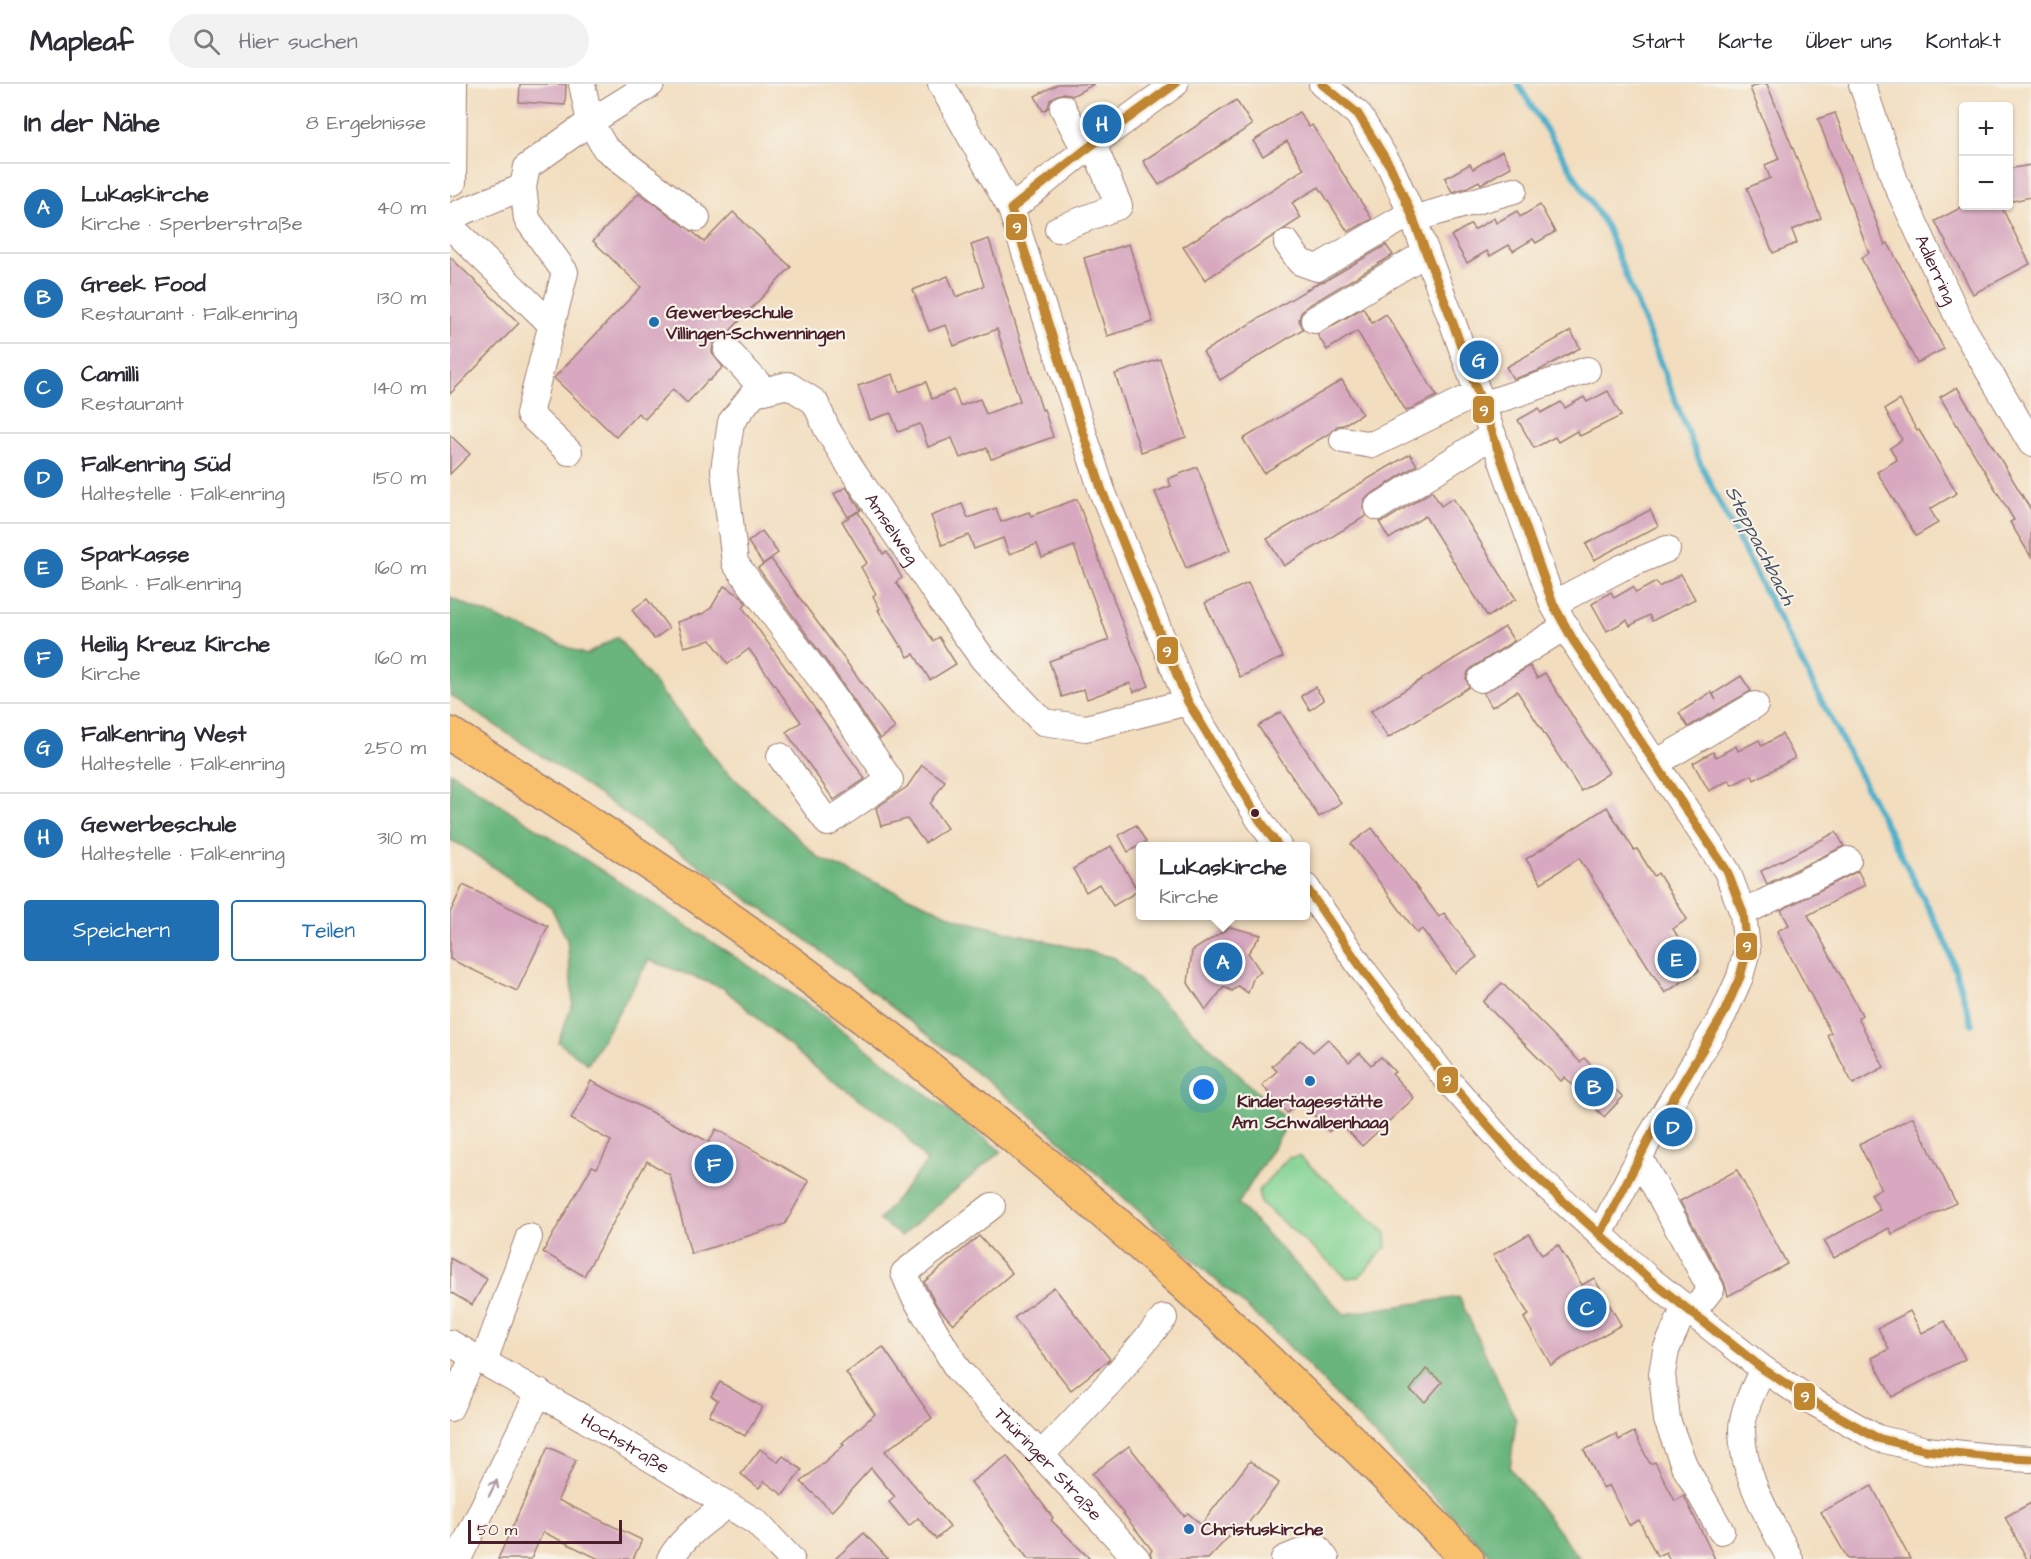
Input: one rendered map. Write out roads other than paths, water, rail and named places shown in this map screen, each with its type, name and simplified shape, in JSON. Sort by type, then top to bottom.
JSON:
[{"type":"main road","points":[[450,734],[601,830],[710,904],[887,1035],[974,1104],[1149,1252],[1246,1340],[1333,1423],[1467,1559]]},
{"type":"street","points":[[453,182],[454,84]]},
{"type":"street","points":[[582,84],[590,122],[605,148],[697,218]]},
{"type":"street","points":[[569,452],[529,414],[565,272],[527,219],[523,187],[527,167],[590,122],[651,84]]},
{"type":"street","points":[[941,84],[1011,209],[1102,491],[1188,702],[1275,842]]},
{"type":"street","points":[[1322,84],[1358,114],[1391,168],[1426,253],[1559,615],[1573,640],[1727,871],[1743,913],[1747,950],[1740,977],[1723,1015],[1639,1157],[1600,1234]]},
{"type":"street","name":"Adlerring","points":[[1862,84],[1895,181],[1962,326],[2031,442]]},
{"type":"street","points":[[1011,209],[1164,87]]},
{"type":"street","points":[[1058,229],[1119,206],[1089,147],[1063,108]]},
{"type":"street","points":[[450,217],[523,187]]},
{"type":"street","points":[[1287,243],[1300,262],[1317,268],[1412,216],[1514,190]]},
{"type":"street","points":[[450,226],[551,324]]},
{"type":"street","points":[[1314,320],[1426,253]]},
{"type":"street","points":[[727,350],[765,391]]},
{"type":"street","points":[[1343,440],[1372,445],[1480,399],[1587,370]]},
{"type":"street","name":"Amselweg","points":[[765,391],[788,385],[815,402],[827,429],[851,468],[941,601],[983,659],[1043,722],[1086,728],[1188,702]]},
{"type":"street","points":[[765,391],[754,393],[730,422],[724,470],[735,563],[823,682],[890,780],[828,823],[780,756]]},
{"type":"street","points":[[1378,507],[1493,435]]},
{"type":"street","points":[[1481,679],[1621,568],[1667,549]]},
{"type":"street","points":[[1656,764],[1755,705]]},
{"type":"street","points":[[1743,913],[1848,860]]},
{"type":"street","points":[[1310,893],[1365,973],[1444,1076],[1520,1162],[1648,1278],[1763,1369],[1815,1403],[1877,1438],[1926,1450],[2031,1459]]},
{"type":"street","points":[[1639,1157],[1711,1289],[1689,1310],[1666,1350],[1662,1374],[1667,1420],[1684,1466],[1721,1531]]},
{"type":"street","name":"Thüringer Straße","points":[[992,1206],[904,1273],[913,1294],[958,1370],[1041,1455],[1137,1559]]},
{"type":"street","points":[[450,1408],[479,1358],[529,1237]]},
{"type":"street","points":[[1041,1455],[1110,1382],[1164,1318]]},
{"type":"street","name":"Hochstraße","points":[[450,1343],[539,1392],[756,1522],[791,1559]]},
{"type":"street","points":[[1763,1369],[1750,1397],[1742,1429],[1749,1474],[1790,1559]]},
{"type":"street","points":[[458,1559],[539,1392]]},
{"type":"street","points":[[670,1559],[678,1546],[691,1533],[727,1505]]},
{"type":"street","points":[[1284,1559],[1316,1546],[1326,1559]]},
{"type":"waterway","name":"Steppachbach","points":[[1518,84],[1607,228],[1698,458],[1946,942],[1972,1024]]},
{"type":"place","name":"Gewerbeschule","points":[[1102,124]]},
{"type":"place","name":"Gewerbeschule Villingen-Schwenningen","points":[[654,322]]},
{"type":"place","name":"Falkenring West","points":[[1479,360]]},
{"type":"place","name":"Sparkasse","points":[[1677,959]]},
{"type":"place","name":"Lukaskirche","points":[[1223,962]]},
{"type":"place","name":"Kindertagesstätte Am Schwalbenhaag","points":[[1310,1081]]},
{"type":"place","name":"Greek Food","points":[[1594,1087]]},
{"type":"place","name":"Falkenring Süd","points":[[1673,1127]]},
{"type":"place","name":"Heilig Kreuz Kirche","points":[[714,1164]]},
{"type":"place","name":"Camilli","points":[[1587,1308]]},
{"type":"place","name":"Christuskirche","points":[[1189,1529]]}]
